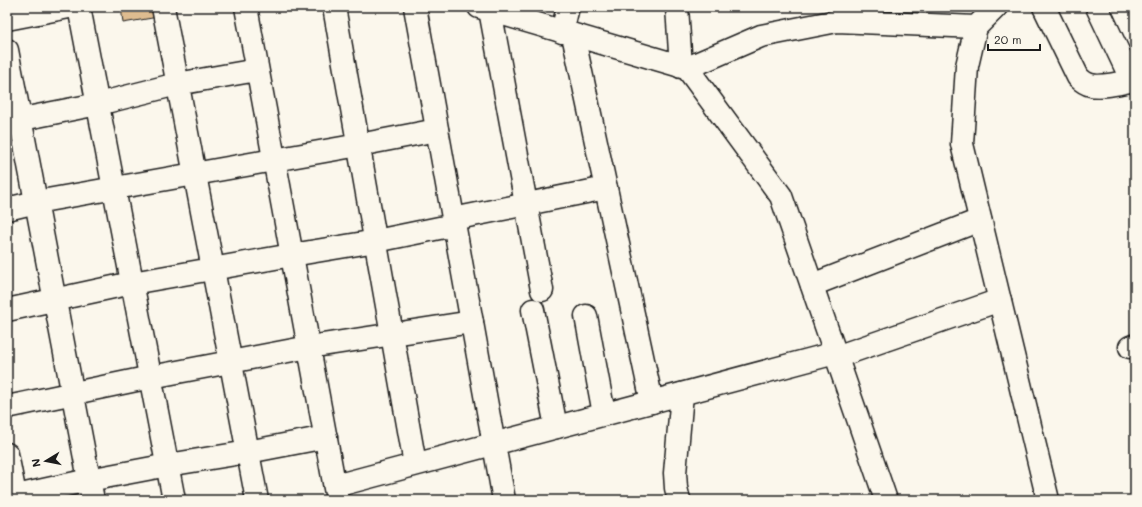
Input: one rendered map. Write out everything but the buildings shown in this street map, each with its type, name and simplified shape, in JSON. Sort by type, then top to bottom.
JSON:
[{"type":"street","points":[[7,19],[34,10],[69,7]]},
{"type":"street","points":[[79,7],[174,500]]},
{"type":"street","points":[[163,7],[257,500]]},
{"type":"street","points":[[246,7],[336,493],[415,464],[836,355],[1000,300]]},
{"type":"street","points":[[334,7],[415,464]]},
{"type":"street","points":[[415,7],[504,500]]},
{"type":"street","points":[[568,7],[567,33],[606,188],[652,402]]},
{"type":"street","points":[[677,7],[684,68],[781,196],[886,500]]},
{"type":"street","points":[[1044,7],[1078,77],[1084,82],[1091,86],[1099,86],[1134,80],[1096,7]]},
{"type":"street","points":[[542,290],[526,204],[484,9],[684,68],[761,36],[837,21],[879,15],[986,15],[967,66],[962,144],[1048,500]]},
{"type":"street","points":[[7,50],[14,121],[36,202],[91,490]]},
{"type":"street","points":[[14,121],[98,104],[177,84],[257,70]]},
{"type":"street","points":[[7,209],[36,202],[437,130]]},
{"type":"street","points":[[7,310],[132,283],[376,241],[526,204],[606,188]]},
{"type":"street","points":[[812,286],[980,220]]},
{"type":"street","points":[[533,310],[556,427]]},
{"type":"street","points":[[586,316],[604,414]]},
{"type":"street","points":[[7,407],[151,377],[309,347],[472,322]]},
{"type":"street","points":[[679,500],[676,488],[675,473],[682,394]]},
{"type":"street","points":[[7,454],[13,498],[91,490],[168,465],[326,437]]}]
